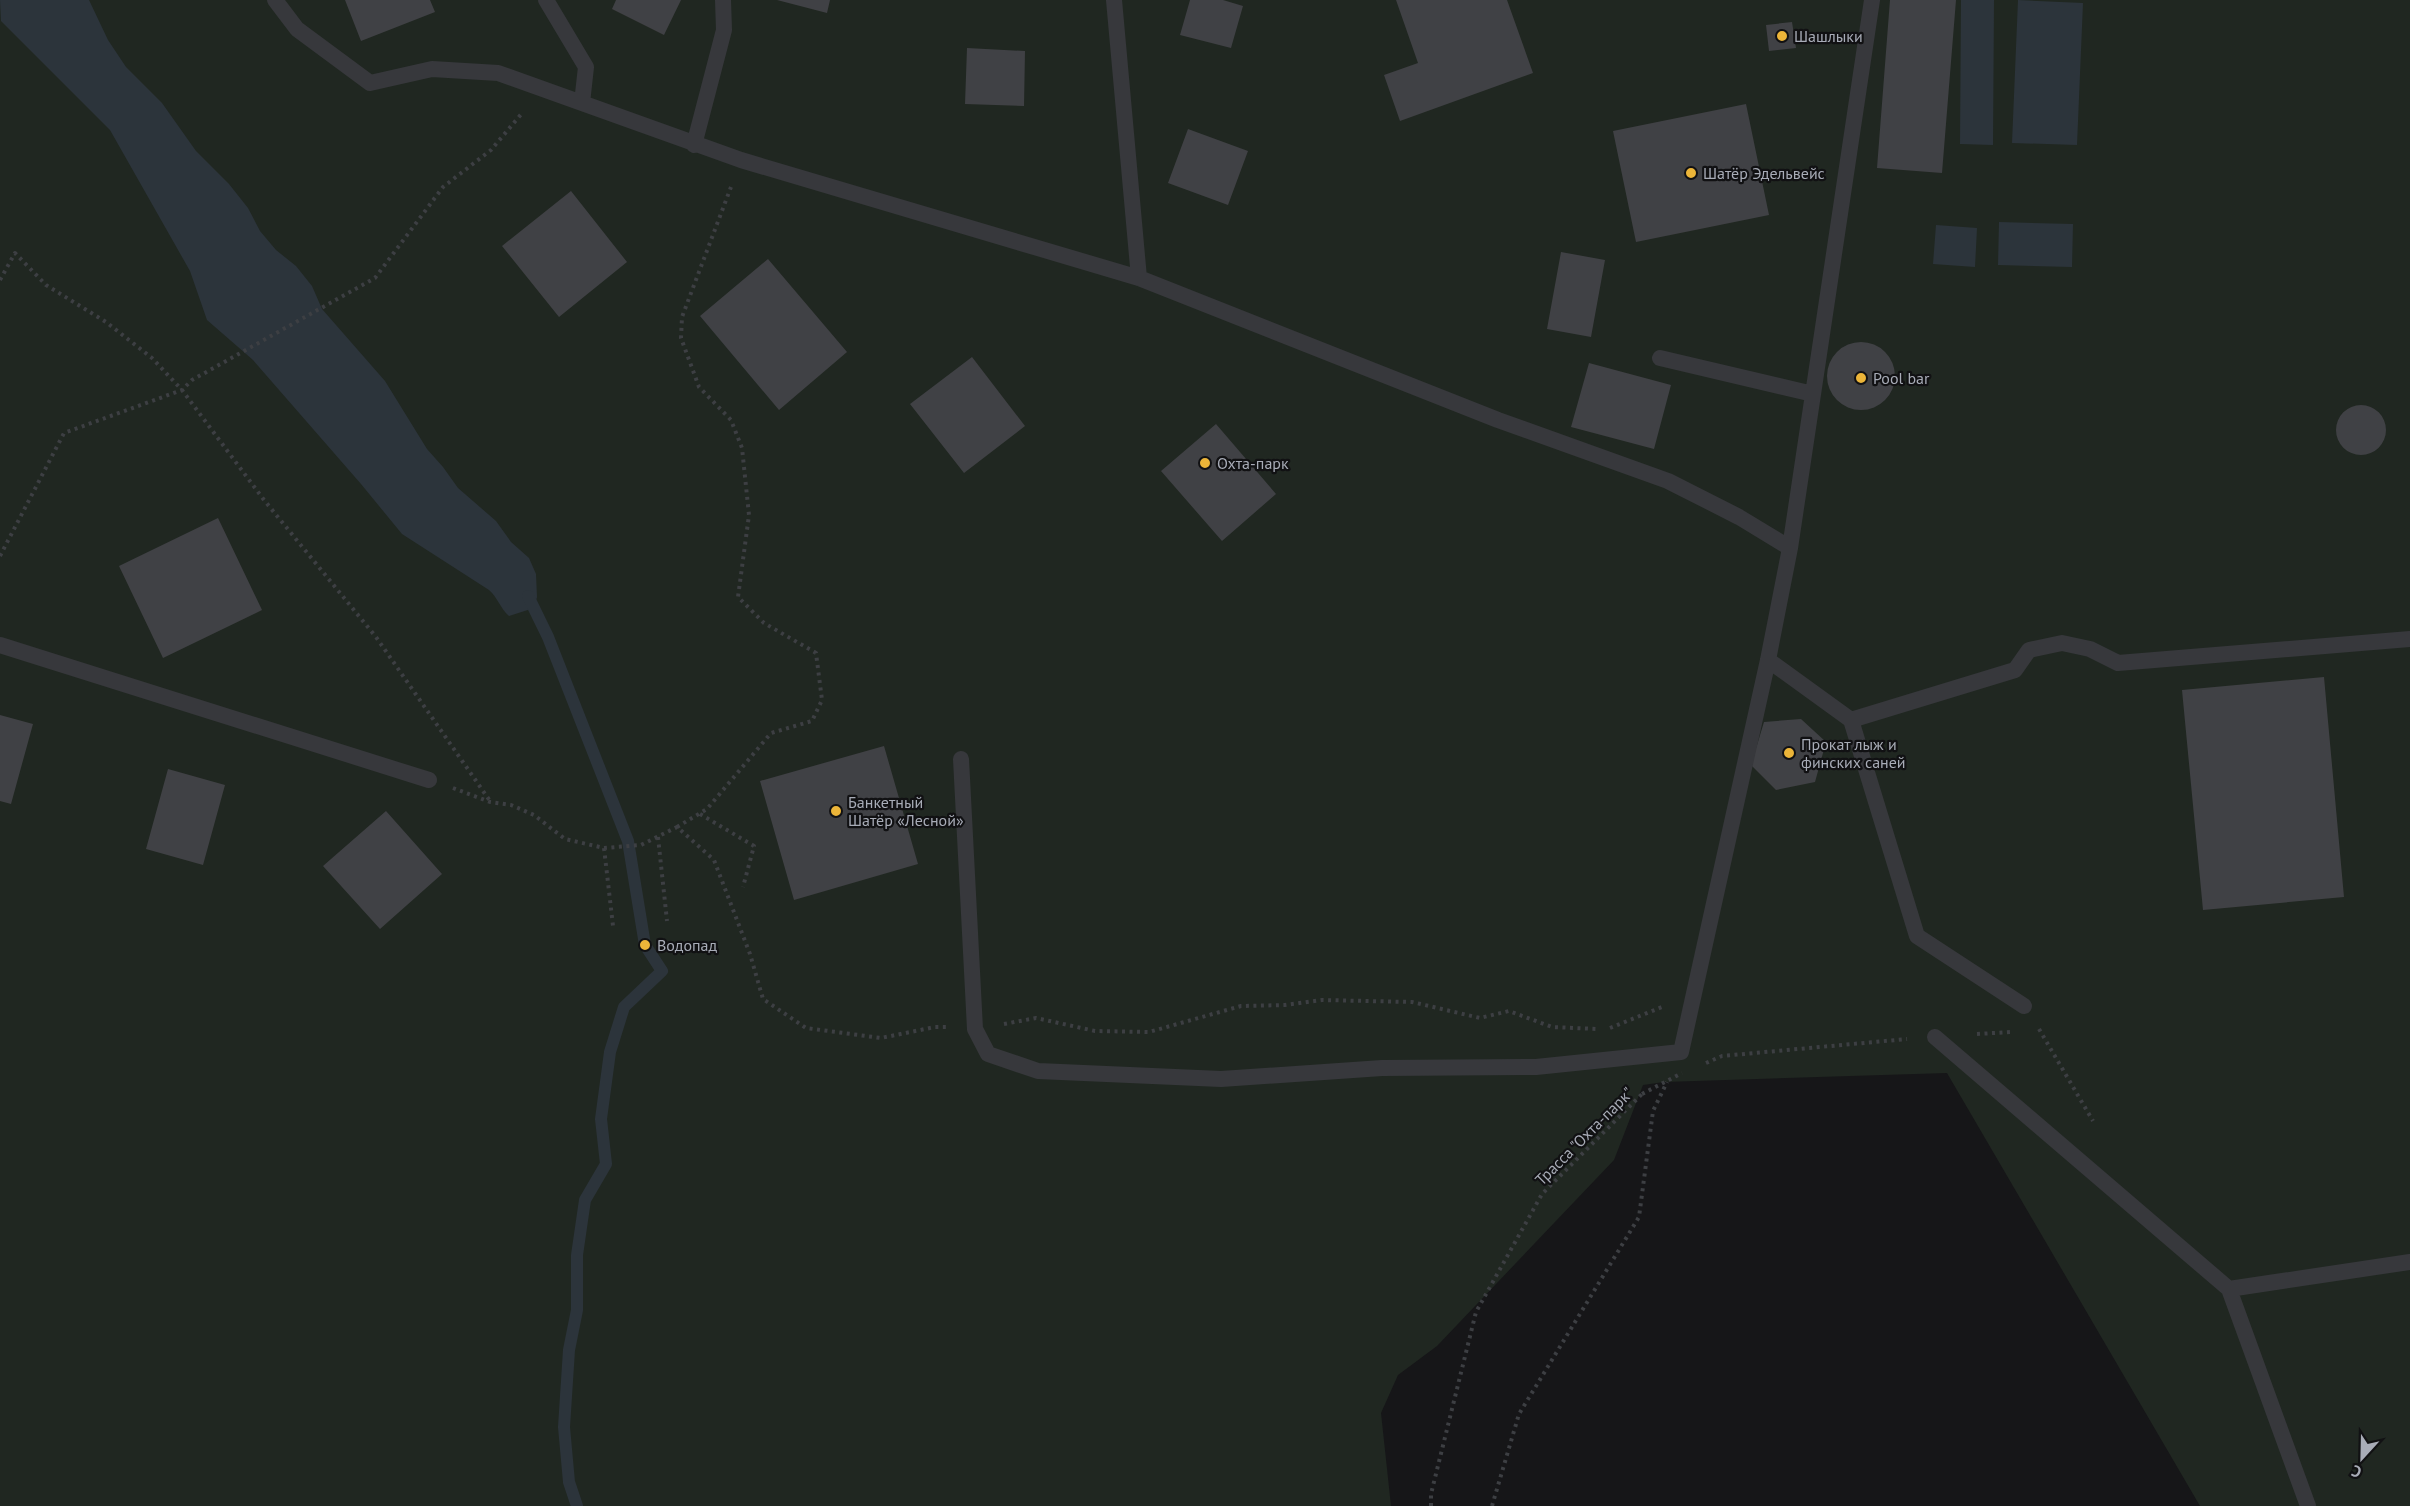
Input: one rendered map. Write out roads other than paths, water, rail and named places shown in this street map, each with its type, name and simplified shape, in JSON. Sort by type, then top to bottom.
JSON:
[{"type":"lane","points":[[275,0],[297,29],[370,83],[432,69],[498,73],[694,145],[1139,278],[1498,420],[1668,481],[1739,517],[1790,548]]},
{"type":"lane","points":[[546,0],[586,67],[582,104]]},
{"type":"lane","points":[[694,145],[724,30],[723,0]]},
{"type":"lane","points":[[1114,0],[1139,278]]},
{"type":"lane","points":[[961,759],[975,1029],[987,1054],[1038,1071],[1221,1079],[1382,1068],[1536,1067],[1681,1052],[1768,660],[1790,548],[1872,0]]},
{"type":"lane","points":[[1660,358],[1813,394]]},
{"type":"lane","points":[[1851,720],[2015,670],[2029,650],[2062,643],[2090,649],[2118,663],[2410,639]]},
{"type":"lane","points":[[0,645],[429,780]]},
{"type":"lane","points":[[1768,660],[1851,720],[1917,936],[2024,1006]]},
{"type":"lane","points":[[1935,1037],[2229,1289],[2308,1506]]},
{"type":"lane","points":[[2229,1289],[2410,1262]]},
{"type":"waterway","points":[[528,596],[548,637],[628,841],[645,945],[662,971],[624,1007],[610,1052],[601,1119],[606,1164],[585,1200],[577,1255],[577,1310],[569,1350],[564,1427],[569,1482],[577,1506]]},
{"type":"place","name":"Шашлыки","points":[[1782,36]]},
{"type":"place","name":"Шатёр Эдельвейс","points":[[1691,173]]},
{"type":"place","name":"Pool bar","points":[[1861,378]]},
{"type":"place","name":"Охта-парк","points":[[1205,463]]},
{"type":"place","name":"Прокат лыж и финских саней","points":[[1789,753]]},
{"type":"place","name":"Банкетный Шатёр «Лесной»","points":[[836,811]]},
{"type":"place","name":"Водопад","points":[[645,945]]}]
